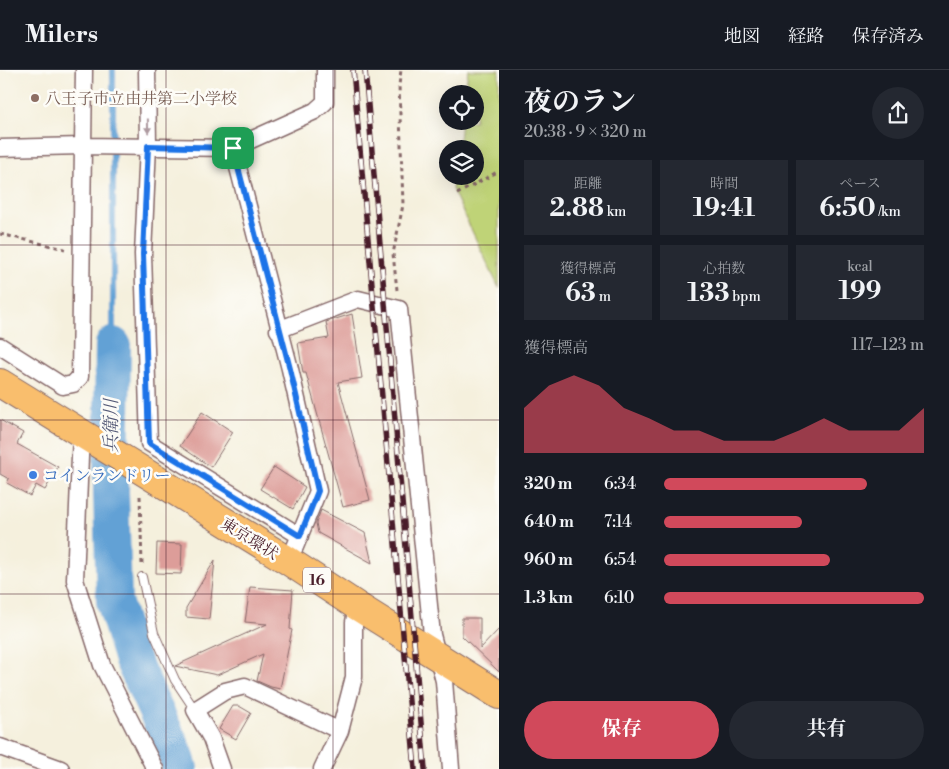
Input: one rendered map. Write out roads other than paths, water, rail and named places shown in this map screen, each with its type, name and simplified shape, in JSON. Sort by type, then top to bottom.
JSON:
[{"type":"highway","name":"東京環状","points":[[0,383],[88,437],[138,477],[287,560],[499,695]]},
{"type":"street","points":[[0,346],[63,386],[73,384],[80,377],[84,70]]},
{"type":"street","points":[[147,70],[148,146],[143,254],[149,443],[300,536]]},
{"type":"street","points":[[0,148],[83,146],[233,148],[315,111],[325,102],[325,70]]},
{"type":"street","points":[[233,148],[278,330],[290,369],[318,491],[300,536],[287,560]]},
{"type":"street","points":[[278,330],[358,299],[399,309],[432,635],[444,681],[450,769]]},
{"type":"street","points":[[88,437],[75,580],[102,665],[155,769]]},
{"type":"street","points":[[322,769],[340,731],[354,678],[354,622],[357,606]]},
{"type":"street","points":[[222,769],[212,738],[195,710],[225,691],[245,686],[340,731]]},
{"type":"street","points":[[0,747],[61,769]]},
{"type":"lane","points":[[142,577],[154,633],[175,680],[195,710]]},
{"type":"waterway","name":"兵衛川","points":[[113,70],[113,345]]},
{"type":"waterway","name":"兵衛川","points":[[113,345],[111,492],[114,601],[131,657],[176,755],[180,769]]},
{"type":"railway","points":[[353,70],[415,769]]},
{"type":"railway","points":[[365,70],[425,769]]},
{"type":"place","name":"八王子市立由井第二小学校","points":[[35,98]]},
{"type":"place","name":"コインランドリー","points":[[33,475]]}]
